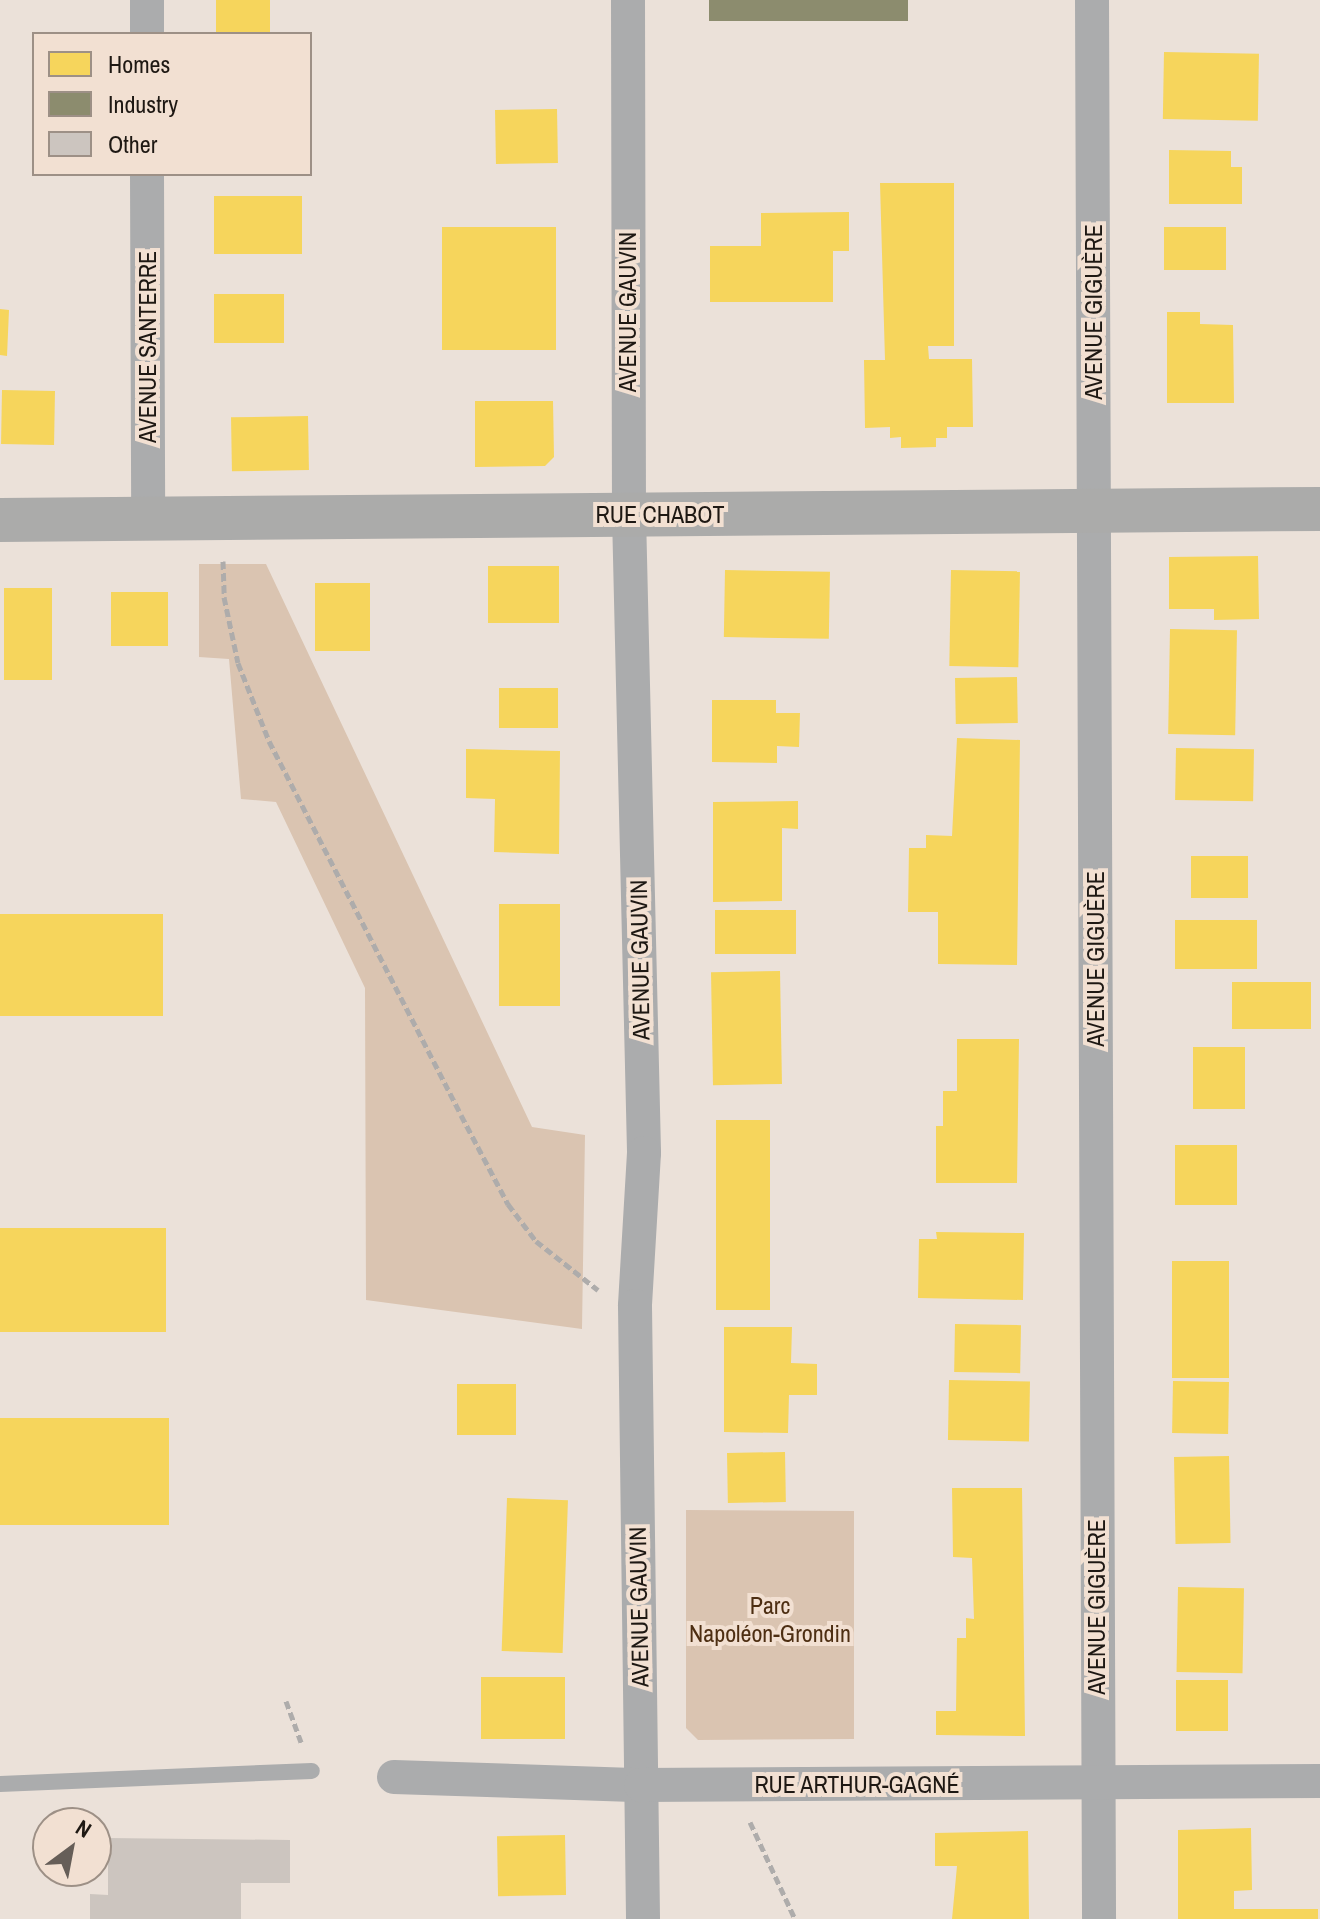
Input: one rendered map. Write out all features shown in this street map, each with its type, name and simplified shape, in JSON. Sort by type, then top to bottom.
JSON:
[{"type":"street","points":[[147,0],[147,32]]},
{"type":"street","name":"AVENUE GAUVIN","points":[[628,0],[629,515],[644,1153],[635,1306],[643,1919]]},
{"type":"street","name":"AVENUE GIGUÈRE","points":[[1092,0],[1099,1919]]},
{"type":"street","name":"AVENUE SANTERRE","points":[[147,176],[148,519]]},
{"type":"street","name":"RUE CHABOT","points":[[0,520],[1320,509]]},
{"type":"street","name":"RUE ARTHUR-GAGNÉ","points":[[394,1777],[641,1785],[1098,1785],[1320,1781]]},
{"type":"lane","points":[[0,1784],[312,1771]]},
{"type":"path","points":[[223,516],[224,597],[238,663],[258,715],[461,1115],[508,1204],[536,1241],[588,1285],[635,1306]]},
{"type":"path","points":[[733,1785],[795,1919]]},
{"type":"green space","points":[[199,564],[266,564],[532,1127],[585,1135],[582,1329],[366,1300],[365,988],[276,802],[241,799],[229,659],[199,657]]},
{"type":"green space","name":"Parc Napoléon-Grondin","points":[[686,1510],[854,1511],[854,1739],[698,1740],[686,1728]]},
{"type":"building: Homes","points":[[216,0],[270,0],[270,32],[216,32]]},
{"type":"building: Homes","points":[[1164,52],[1259,54],[1258,121],[1163,119]]},
{"type":"building: Homes","points":[[557,109],[558,163],[496,164],[495,110]]},
{"type":"building: Homes","points":[[1169,150],[1231,151],[1231,167],[1242,167],[1242,204],[1169,204]]},
{"type":"building: Homes","points":[[880,183],[954,183],[954,346],[928,346],[929,359],[972,359],[973,427],[947,427],[947,438],[936,438],[936,447],[901,448],[901,437],[890,438],[890,427],[865,428],[864,360],[885,360]]},
{"type":"building: Homes","points":[[214,196],[302,196],[302,254],[214,254]]},
{"type":"building: Homes","points":[[849,212],[849,251],[833,251],[833,302],[710,302],[710,246],[761,246],[761,213]]},
{"type":"building: Homes","points":[[442,227],[556,227],[556,350],[442,350]]},
{"type":"building: Homes","points":[[1164,227],[1226,227],[1226,270],[1164,270]]},
{"type":"building: Homes","points":[[214,294],[284,294],[284,343],[214,343]]},
{"type":"building: Homes","points":[[0,309],[9,310],[7,356],[0,355]]},
{"type":"building: Homes","points":[[1167,312],[1200,312],[1200,324],[1233,325],[1234,403],[1167,403]]},
{"type":"building: Homes","points":[[2,390],[55,391],[54,445],[1,444]]},
{"type":"building: Homes","points":[[475,401],[553,401],[554,457],[545,466],[475,467]]},
{"type":"building: Homes","points":[[308,416],[309,470],[232,471],[231,417]]},
{"type":"building: Homes","points":[[1258,556],[1259,619],[1214,620],[1214,609],[1169,609],[1169,557]]},
{"type":"building: Homes","points":[[488,566],[559,566],[559,623],[488,623]]},
{"type":"building: Homes","points":[[725,570],[830,572],[829,639],[724,637]]},
{"type":"building: Homes","points":[[951,570],[1020,571],[1018,667],[949,666]]},
{"type":"building: Homes","points":[[315,583],[370,583],[370,651],[315,651]]},
{"type":"building: Homes","points":[[4,588],[52,588],[52,680],[4,680]]},
{"type":"building: Homes","points":[[111,592],[168,592],[168,646],[111,646]]},
{"type":"building: Homes","points":[[1170,629],[1237,630],[1235,735],[1168,734]]},
{"type":"building: Homes","points":[[1017,677],[1018,723],[956,724],[955,678]]},
{"type":"building: Homes","points":[[499,688],[558,688],[558,728],[499,728]]},
{"type":"building: Homes","points":[[712,700],[776,700],[776,713],[800,713],[799,747],[777,746],[777,763],[712,762]]},
{"type":"building: Homes","points":[[957,738],[1020,740],[1017,965],[938,964],[938,912],[908,912],[909,848],[926,848],[926,835],[952,836]]},
{"type":"building: Homes","points":[[1176,748],[1254,749],[1253,801],[1175,800]]},
{"type":"building: Homes","points":[[466,749],[560,751],[559,854],[494,852],[495,799],[466,798]]},
{"type":"building: Homes","points":[[798,801],[798,829],[782,828],[782,901],[713,902],[713,802]]},
{"type":"building: Homes","points":[[1191,856],[1248,856],[1248,898],[1191,898]]},
{"type":"building: Homes","points":[[499,904],[560,904],[560,1006],[499,1006]]},
{"type":"building: Homes","points":[[715,910],[796,910],[796,954],[715,954]]},
{"type":"building: Homes","points":[[0,914],[163,914],[163,1016],[0,1016]]},
{"type":"building: Homes","points":[[1175,920],[1257,920],[1257,969],[1175,969]]},
{"type":"building: Homes","points":[[780,971],[782,1084],[713,1085],[711,972]]},
{"type":"building: Homes","points":[[1232,982],[1311,982],[1311,1029],[1232,1029]]},
{"type":"building: Homes","points":[[957,1039],[1019,1039],[1017,1183],[936,1183],[936,1126],[943,1126],[943,1091],[957,1091]]},
{"type":"building: Homes","points":[[1193,1047],[1245,1047],[1245,1109],[1193,1109]]},
{"type":"building: Homes","points":[[716,1120],[770,1120],[770,1310],[716,1310]]},
{"type":"building: Homes","points":[[1175,1145],[1237,1145],[1237,1205],[1175,1205]]},
{"type":"building: Homes","points":[[0,1228],[166,1228],[166,1332],[0,1332]]},
{"type":"building: Homes","points":[[936,1232],[1024,1233],[1023,1300],[918,1298],[919,1239],[937,1239]]},
{"type":"building: Homes","points":[[1172,1261],[1229,1261],[1229,1378],[1172,1378]]},
{"type":"building: Homes","points":[[955,1324],[1021,1325],[1020,1373],[954,1372]]},
{"type":"building: Homes","points":[[724,1327],[792,1327],[791,1363],[817,1364],[817,1395],[789,1395],[788,1433],[724,1432]]},
{"type":"building: Homes","points":[[949,1380],[1030,1381],[1029,1441],[948,1440]]},
{"type":"building: Homes","points":[[1173,1381],[1229,1382],[1228,1434],[1172,1433]]},
{"type":"building: Homes","points":[[457,1384],[516,1384],[516,1435],[457,1435]]},
{"type":"building: Homes","points":[[0,1418],[169,1418],[169,1525],[0,1525]]},
{"type":"building: Homes","points":[[785,1452],[786,1502],[728,1503],[727,1453]]},
{"type":"building: Homes","points":[[1229,1456],[1231,1543],[1176,1544],[1174,1457]]},
{"type":"building: Homes","points":[[952,1488],[1022,1488],[1025,1736],[936,1735],[936,1711],[956,1711],[957,1638],[966,1638],[966,1618],[974,1619],[972,1558],[953,1557]]},
{"type":"building: Homes","points":[[507,1498],[568,1500],[563,1653],[502,1651]]},
{"type":"building: Homes","points":[[1178,1587],[1244,1588],[1243,1673],[1177,1672]]},
{"type":"building: Homes","points":[[481,1677],[565,1677],[565,1739],[481,1739]]},
{"type":"building: Homes","points":[[1176,1680],[1228,1680],[1228,1731],[1176,1731]]},
{"type":"building: Homes","points":[[1251,1828],[1252,1890],[1234,1891],[1234,1909],[1318,1909],[1318,1919],[1178,1919],[1178,1830]]},
{"type":"building: Homes","points":[[1028,1831],[1029,1919],[952,1919],[957,1866],[935,1866],[935,1833]]},
{"type":"building: Homes","points":[[565,1835],[566,1895],[498,1896],[497,1836]]},
{"type":"building: Industry","points":[[709,0],[908,0],[908,21],[709,21]]},
{"type":"building: Other","points":[[112,1838],[290,1840],[290,1883],[241,1883],[241,1919],[90,1919],[90,1894],[108,1895],[108,1887],[112,1887]]}]
